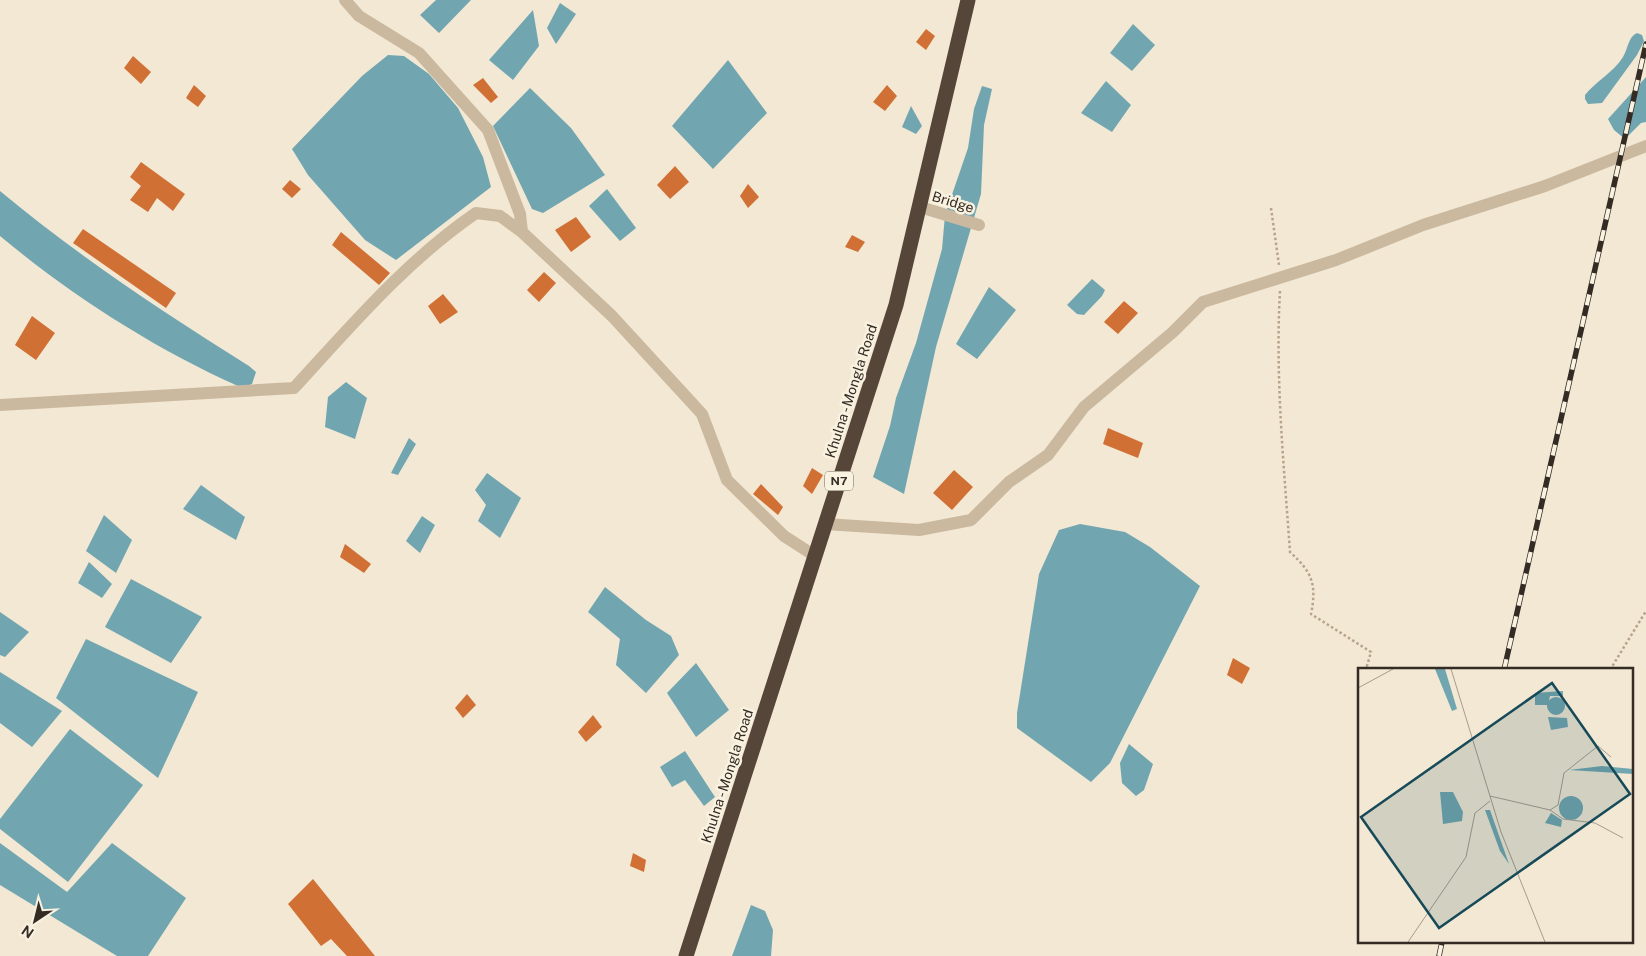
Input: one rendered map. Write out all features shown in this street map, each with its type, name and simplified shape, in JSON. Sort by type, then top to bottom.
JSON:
[{"type":"highway","name":"Khulna - Mongla Road","points":[[686,956],[896,304],[968,0]]},
{"type":"street","points":[[345,0],[359,16],[418,53],[488,130],[520,214],[522,232]]},
{"type":"street","points":[[825,524],[918,530],[971,520],[1009,482],[1048,455],[1084,407],[1172,332],[1203,302],[1336,260],[1423,225],[1545,186],[1646,146]]},
{"type":"street","name":"Bridge","points":[[920,207],[979,225]]},
{"type":"street","points":[[0,406],[294,388],[408,266],[476,213],[500,216],[522,232],[612,316],[702,414],[726,480],[784,536],[815,556]]},
{"type":"path","points":[[1271,208],[1281,276],[1279,352],[1290,552],[1308,569],[1313,583],[1311,614],[1371,652],[1367,666],[1370,668]]},
{"type":"path","points":[[1611,668],[1646,612]]},
{"type":"water","points":[[436,0],[471,0],[439,33],[420,15]]},
{"type":"water","points":[[560,3],[576,14],[556,44],[547,28]]},
{"type":"water","points":[[533,10],[539,46],[513,80],[489,60]]},
{"type":"water","points":[[1133,24],[1155,45],[1132,71],[1110,53]]},
{"type":"water","points":[[1637,33],[1642,35],[1644,41],[1637,55],[1602,103],[1588,104],[1585,95],[1619,63],[1625,54],[1630,40]]},
{"type":"water","points":[[388,55],[404,56],[429,74],[458,108],[483,157],[491,187],[396,260],[365,240],[308,175],[292,149],[362,76]]},
{"type":"water","points":[[728,60],[767,113],[713,169],[672,126]]},
{"type":"water","points":[[1646,77],[1646,122],[1641,123],[1625,139],[1614,130],[1608,119]]},
{"type":"water","points":[[1106,81],[1131,105],[1112,132],[1081,113]]},
{"type":"water","points":[[982,86],[992,89],[984,125],[981,194],[936,347],[904,494],[873,477],[890,426],[896,398],[916,343],[942,249],[945,215],[968,148],[974,109]]},
{"type":"water","points":[[530,88],[571,128],[605,175],[543,213],[532,209],[493,126]]},
{"type":"water","points":[[911,106],[922,126],[916,134],[902,127]]},
{"type":"water","points":[[607,189],[636,228],[620,241],[589,206]]},
{"type":"water","points":[[0,191],[122,283],[249,366],[256,372],[252,384],[238,386],[175,355],[114,319],[27,258],[0,236]]},
{"type":"water","points":[[1092,279],[1105,290],[1102,296],[1084,315],[1077,314],[1067,305]]},
{"type":"water","points":[[989,287],[1016,310],[977,359],[956,344]]},
{"type":"water","points":[[346,382],[367,398],[355,439],[325,427],[328,397]]},
{"type":"water","points":[[409,438],[416,444],[398,475],[391,473]]},
{"type":"water","points":[[487,473],[521,498],[500,538],[478,521],[486,505],[475,490]]},
{"type":"water","points":[[201,485],[245,517],[236,540],[183,509]]},
{"type":"water","points":[[104,515],[132,540],[116,573],[86,551]]},
{"type":"water","points":[[422,516],[435,525],[420,553],[406,541]]},
{"type":"water","points":[[1080,524],[1125,532],[1150,547],[1200,586],[1110,763],[1091,782],[1017,728],[1017,713],[1039,574],[1059,530]]},
{"type":"water","points":[[89,562],[112,584],[102,598],[78,583]]},
{"type":"water","points":[[131,579],[202,617],[171,663],[105,627]]},
{"type":"water","points":[[605,587],[646,620],[671,636],[679,655],[646,693],[616,665],[620,639],[588,612]]},
{"type":"water","points":[[0,612],[29,632],[5,657],[0,655]]},
{"type":"water","points":[[86,639],[198,692],[158,778],[56,698]]},
{"type":"water","points":[[696,663],[729,710],[696,737],[667,693]]},
{"type":"water","points":[[0,672],[62,711],[32,747],[0,723]]},
{"type":"water","points":[[70,729],[143,785],[68,882],[0,829],[0,819]]},
{"type":"water","points":[[1129,744],[1153,764],[1144,790],[1136,796],[1122,783],[1120,763]]},
{"type":"water","points":[[685,751],[715,797],[704,806],[685,780],[672,787],[660,767]]},
{"type":"water","points":[[0,843],[67,892],[112,843],[186,898],[148,956],[117,956],[0,885]]},
{"type":"water","points":[[751,905],[765,911],[773,930],[771,956],[732,956]]},
{"type":"building","points":[[926,29],[935,36],[926,50],[916,42]]},
{"type":"building","points":[[133,56],[151,72],[141,84],[124,68]]},
{"type":"building","points":[[483,78],[498,97],[491,103],[473,85]]},
{"type":"building","points":[[194,85],[206,96],[198,107],[186,98]]},
{"type":"building","points":[[887,85],[897,96],[885,111],[873,102]]},
{"type":"building","points":[[141,162],[185,194],[173,211],[157,198],[148,212],[130,200],[141,186],[130,177]]},
{"type":"building","points":[[675,166],[689,182],[670,199],[657,185]]},
{"type":"building","points":[[290,180],[301,189],[292,198],[282,189]]},
{"type":"building","points":[[748,184],[759,197],[748,208],[740,196]]},
{"type":"building","points":[[576,217],[591,237],[571,252],[555,230]]},
{"type":"building","points":[[83,229],[176,293],[166,308],[73,243]]},
{"type":"building","points":[[341,232],[390,273],[379,285],[332,245]]},
{"type":"building","points":[[852,235],[865,242],[858,252],[845,247]]},
{"type":"building","points":[[544,272],[556,283],[539,302],[527,290]]},
{"type":"building","points":[[443,294],[458,312],[440,324],[428,306]]},
{"type":"building","points":[[1124,301],[1138,313],[1118,334],[1104,322]]},
{"type":"building","points":[[32,316],[55,333],[36,360],[15,345]]},
{"type":"building","points":[[1108,428],[1143,443],[1138,458],[1103,444]]},
{"type":"building","points":[[812,468],[823,475],[812,494],[803,486]]},
{"type":"building","points":[[954,470],[973,487],[952,510],[933,493]]},
{"type":"building","points":[[761,484],[783,507],[778,515],[753,494]]},
{"type":"building","points":[[345,544],[371,564],[364,573],[340,557]]},
{"type":"building","points":[[1233,658],[1250,668],[1242,684],[1227,675]]},
{"type":"building","points":[[467,694],[476,705],[463,718],[455,708]]},
{"type":"building","points":[[593,715],[602,727],[586,742],[578,732]]},
{"type":"building","points":[[633,853],[646,860],[644,872],[630,866]]},
{"type":"building","points":[[313,879],[375,956],[347,956],[331,939],[321,946],[288,904]]},
{"type":"railway","points":[[1504,668],[1646,44]]},
{"type":"railway","points":[[1439,956],[1442,944]]}]
